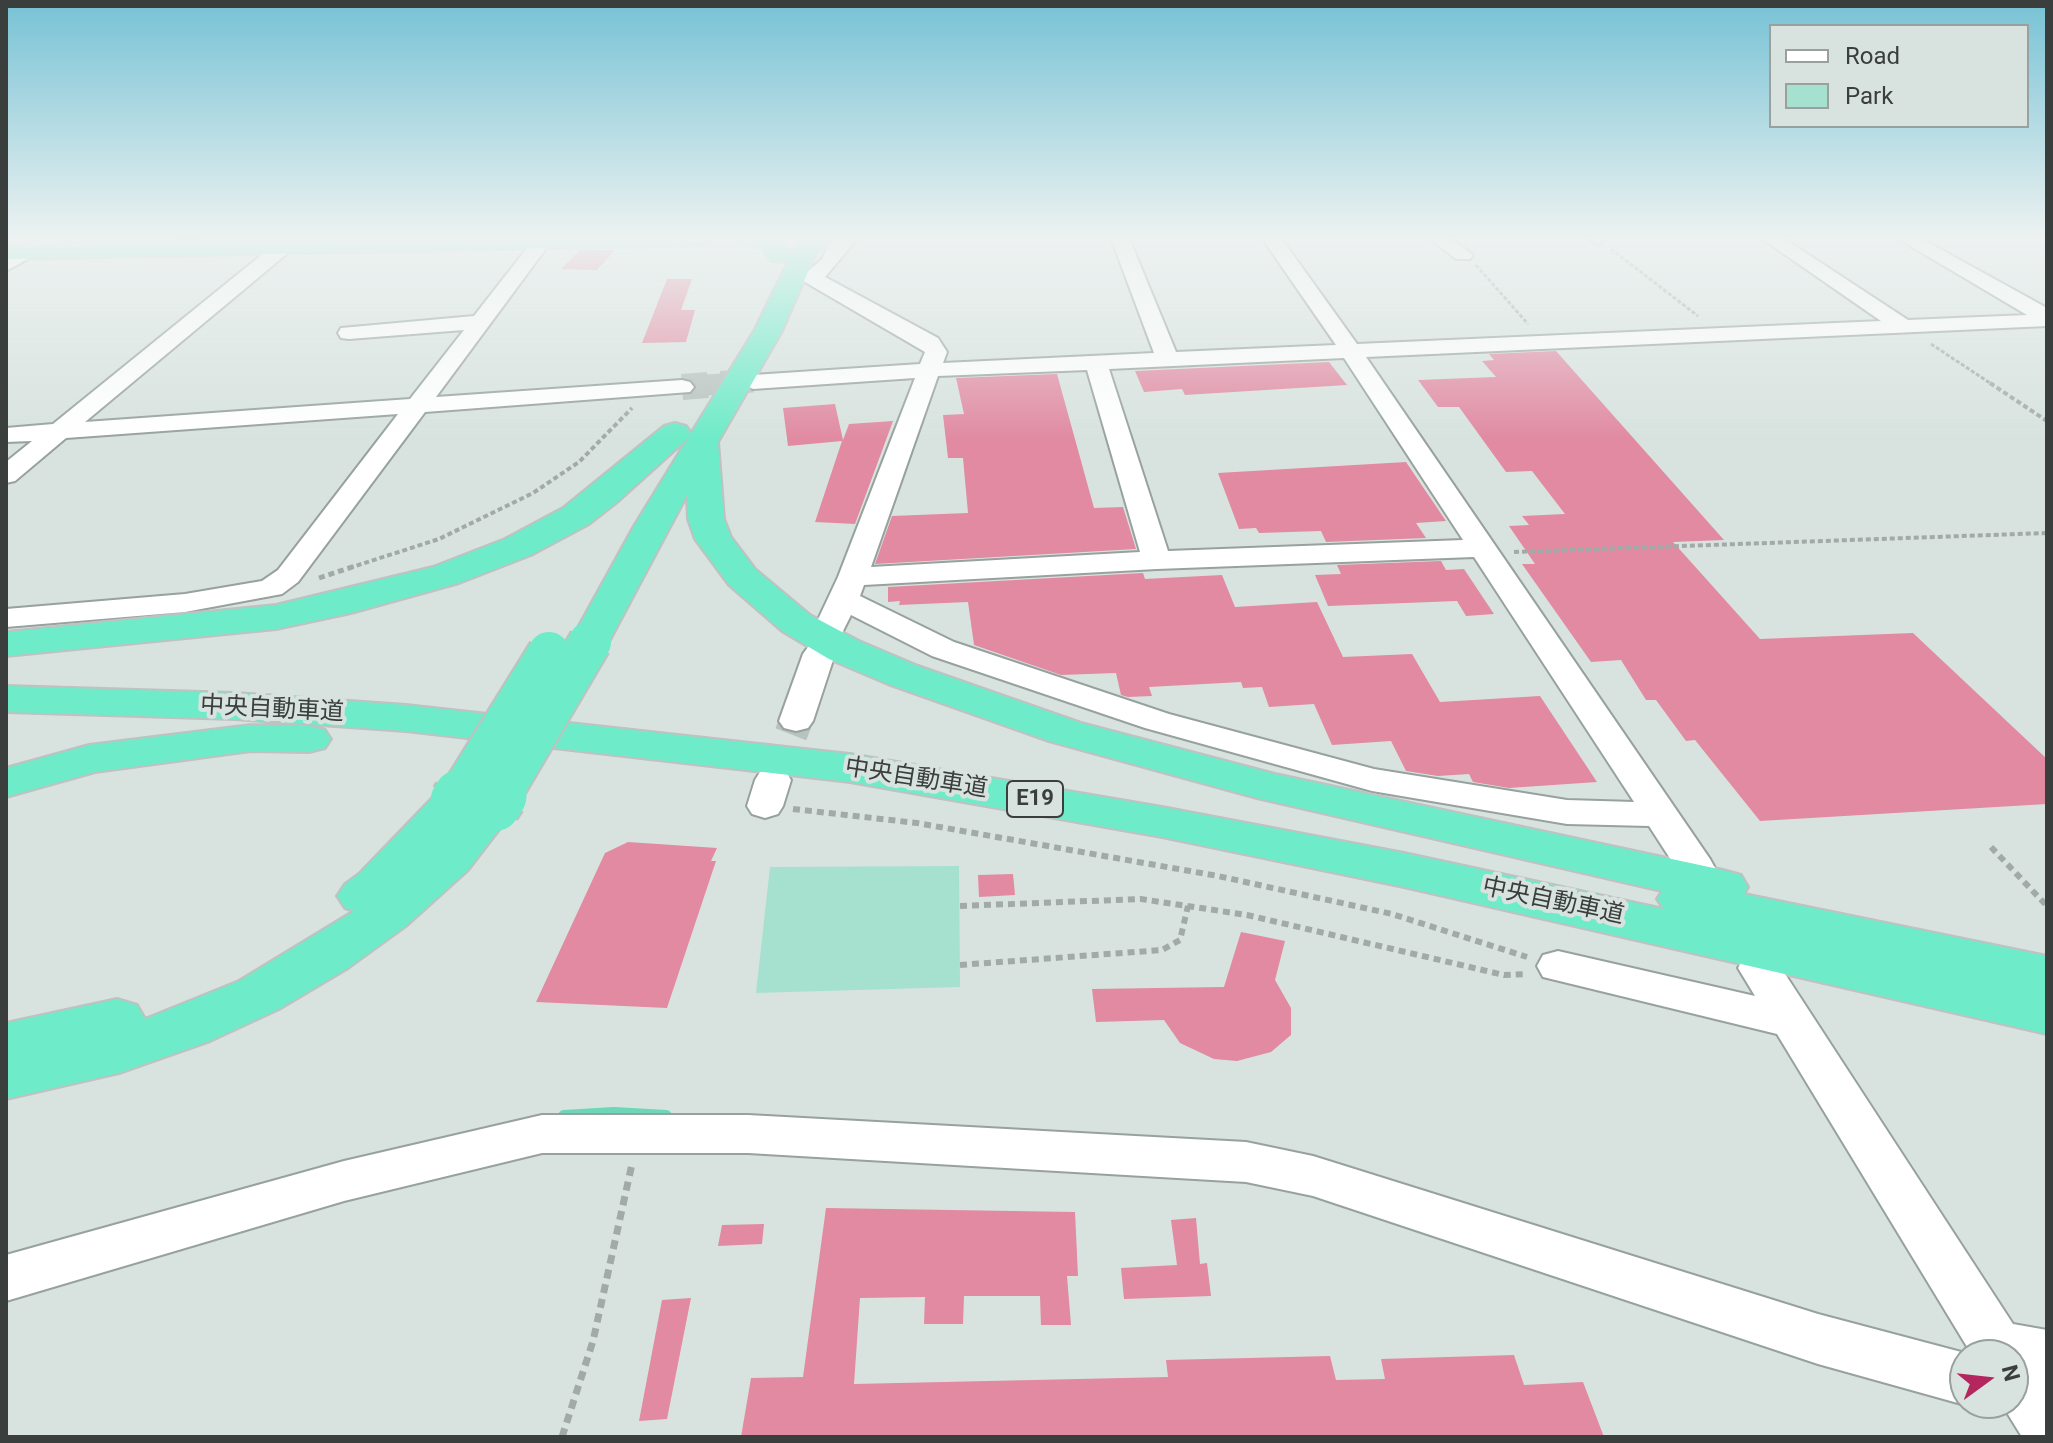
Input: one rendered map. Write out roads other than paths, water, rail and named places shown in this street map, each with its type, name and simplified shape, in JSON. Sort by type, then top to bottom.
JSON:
[{"type":"highway","points":[[6,1076],[119,1051],[190,1026],[259,995],[329,954],[388,913],[450,858],[476,803],[689,437],[742,324],[756,305]]},
{"type":"highway","points":[[6,644],[83,639],[276,617],[337,605],[446,575],[518,547],[576,516],[689,437],[768,331],[778,305]]},
{"type":"highway","points":[[689,437],[713,539],[742,577],[796,623],[844,650],[903,675],[1065,732],[1274,788],[2033,956],[2047,964]]},
{"type":"highway","name":"中央自動車道","points":[[6,677],[425,696],[661,720],[879,747],[1079,778],[1391,838],[2047,976]]},
{"type":"highway","name":"中央自動車道","points":[[6,699],[235,706],[406,718],[850,768],[1162,822],[1373,864],[2047,1013]]},
{"type":"highway","points":[[6,783],[102,757],[251,738],[345,739],[603,753],[742,767],[850,768]]},
{"type":"highway","points":[[6,1045],[115,1021],[189,995],[307,936],[378,885],[476,803]]},
{"type":"street","points":[[6,475],[213,305]]},
{"type":"street","points":[[6,618],[131,609],[271,588],[288,576],[496,305]]},
{"type":"street","points":[[796,721],[936,352],[930,343],[862,305]]},
{"type":"street","points":[[1147,305],[1167,359]]},
{"type":"street","points":[[1317,305],[1696,868]]},
{"type":"street","points":[[1872,305],[1903,326]]},
{"type":"street","points":[[2023,305],[2047,319]]},
{"type":"street","points":[[753,382],[931,370],[2047,319]]},
{"type":"street","points":[[349,333],[482,322]]},
{"type":"street","points":[[1096,363],[1157,560]]},
{"type":"street","points":[[6,435],[682,387]]},
{"type":"street","points":[[836,615],[1157,560],[1484,551]]},
{"type":"street","points":[[836,615],[1157,721],[1372,780],[1567,812],[1661,815]]},
{"type":"street","points":[[1558,966],[1793,1021]]},
{"type":"street","points":[[1759,968],[1990,1339]]},
{"type":"street","points":[[6,1278],[344,1181],[542,1134],[748,1134],[1246,1162],[1313,1176],[1818,1339],[1949,1365]]},
{"type":"waterway","points":[[564,1116],[614,1113],[666,1116]]},
{"type":"tunnel","points":[[718,384],[753,382]]},
{"type":"tunnel","points":[[718,384],[734,383]]},
{"type":"tunnel","points":[[682,387],[718,384]]},
{"type":"tunnel","points":[[706,385],[718,384]]},
{"type":"tunnel","points":[[773,780],[796,721]]}]
